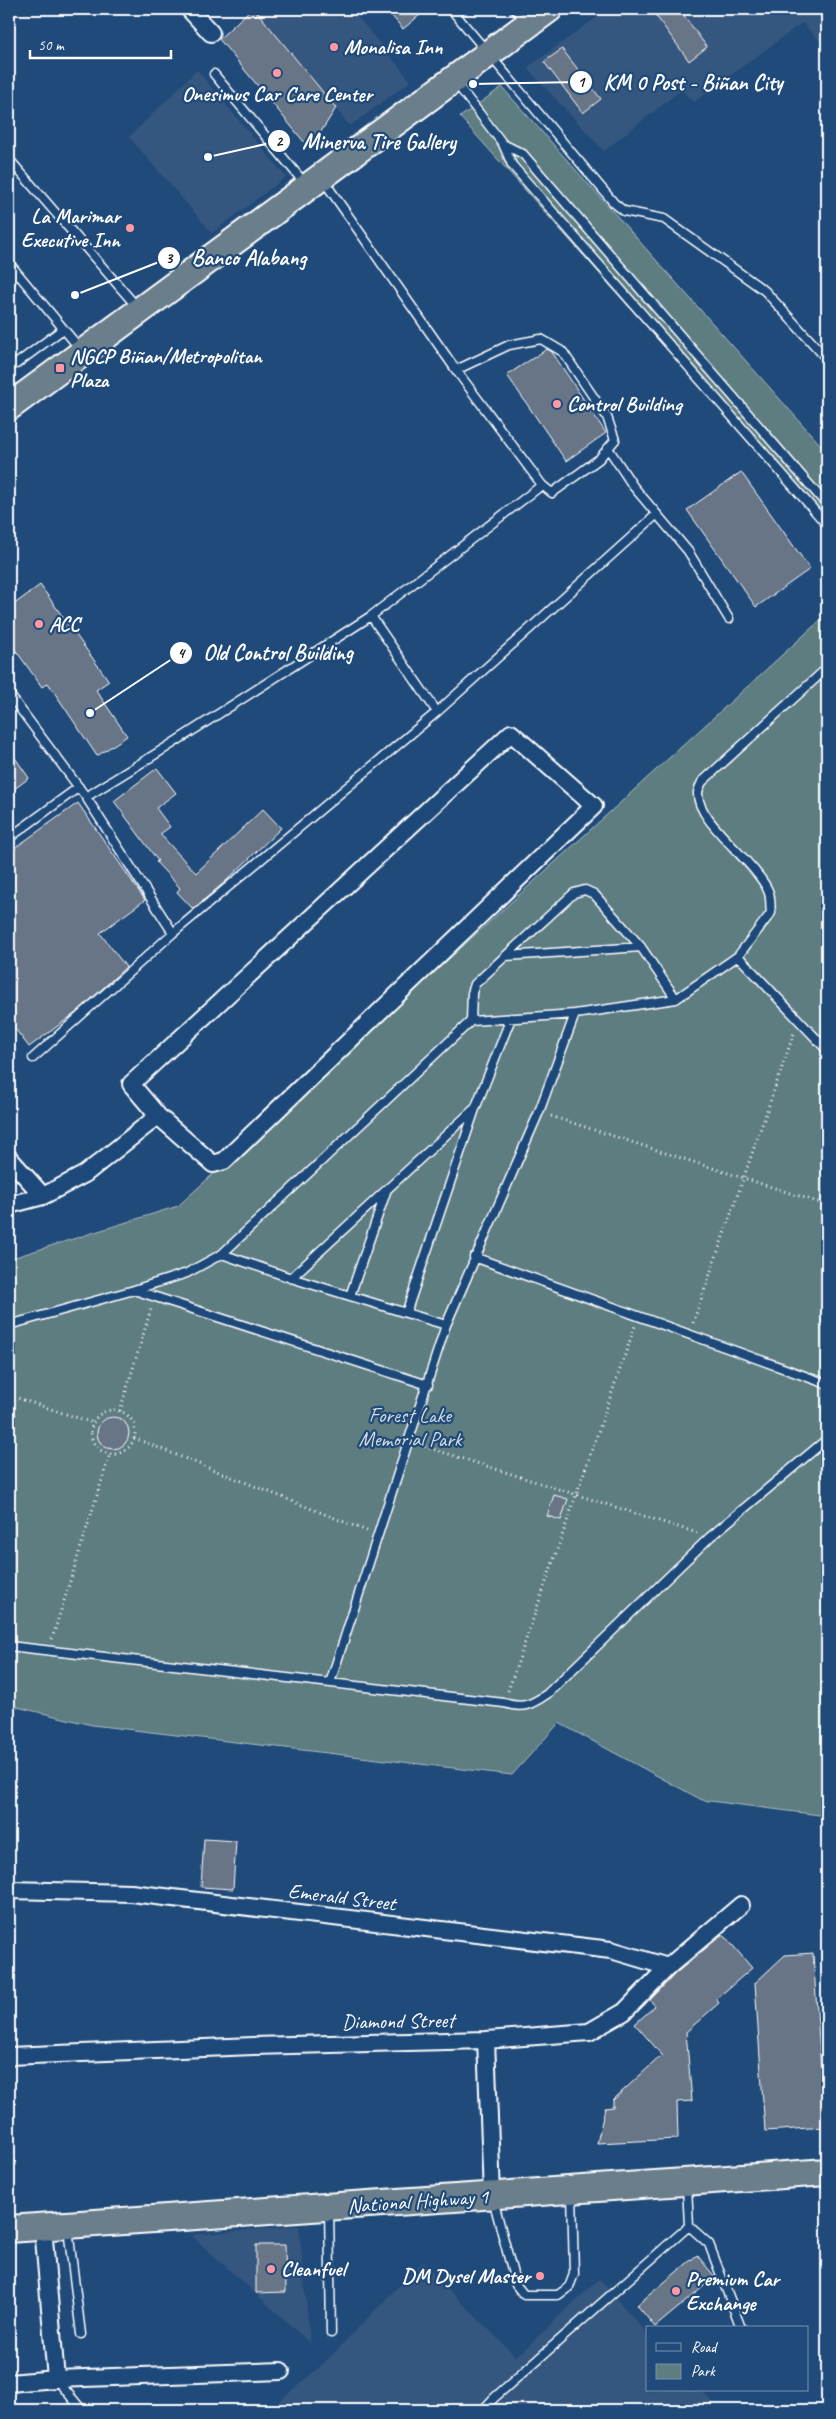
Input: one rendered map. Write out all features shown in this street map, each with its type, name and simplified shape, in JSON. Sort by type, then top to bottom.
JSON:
[{"type":"highway","points":[[9,407],[488,54],[532,13]]},
{"type":"highway","name":"National Highway 1","points":[[9,2229],[572,2188],[827,2172]]},
{"type":"street","points":[[188,9],[211,33]]},
{"type":"street","points":[[511,733],[594,806],[224,1161],[214,1164],[158,1116],[131,1084],[511,733]]},
{"type":"street","points":[[9,1205],[43,1196],[85,1174],[158,1116]]},
{"type":"street","points":[[9,1158],[43,1196]]},
{"type":"street","name":"Emerald Street","points":[[9,1890],[132,1893],[612,1950],[668,1966]]},
{"type":"street","name":"Diamond Street","points":[[9,2056],[253,2046],[486,2040],[589,2032],[624,2012],[668,1966],[741,1905]]},
{"type":"street","points":[[486,2040],[492,2195]]},
{"type":"street","points":[[55,2226],[56,2379]]},
{"type":"street","points":[[9,2383],[56,2379],[281,2371]]},
{"type":"lane","points":[[452,9],[614,203],[624,211],[664,219],[765,291],[827,359]]},
{"type":"lane","points":[[214,74],[314,181],[542,485],[552,493],[599,459],[615,440],[607,417],[563,352],[542,339],[509,345],[456,370]]},
{"type":"lane","points":[[454,79],[503,144],[512,166],[827,525]]},
{"type":"lane","points":[[503,144],[523,154],[827,505]]},
{"type":"lane","points":[[9,159],[139,310]]},
{"type":"lane","points":[[9,263],[82,352]]},
{"type":"lane","points":[[9,281],[17,274]]},
{"type":"lane","points":[[9,366],[16,364],[63,329]]},
{"type":"lane","points":[[608,448],[633,486],[688,551],[730,619]]},
{"type":"lane","points":[[86,797],[371,616],[542,485]]},
{"type":"lane","points":[[32,1058],[173,933],[437,712],[656,515]]},
{"type":"lane","points":[[371,616],[437,712]]},
{"type":"lane","points":[[9,1326],[187,1273],[222,1254],[471,1021],[575,1014],[676,1000],[738,956],[771,913],[769,893],[755,872],[700,805],[698,792],[702,782],[827,668]]},
{"type":"lane","points":[[9,694],[86,797],[173,933]]},
{"type":"lane","points":[[9,838],[78,788]]},
{"type":"lane","points":[[471,1021],[472,993],[475,984],[574,893],[585,890],[594,894],[641,947],[676,1000]]},
{"type":"lane","points":[[506,956],[641,947]]},
{"type":"lane","points":[[738,956],[827,1050]]},
{"type":"lane","points":[[330,1683],[446,1325],[538,1112],[575,1014]]},
{"type":"lane","points":[[406,1313],[475,1109],[511,1018]]},
{"type":"lane","points":[[291,1278],[475,1109]]},
{"type":"lane","points":[[350,1296],[387,1190]]},
{"type":"lane","points":[[222,1254],[291,1278],[446,1325]]},
{"type":"lane","points":[[474,1257],[827,1384]]},
{"type":"lane","points":[[134,1290],[428,1385]]},
{"type":"lane","points":[[9,1646],[504,1704],[519,1708],[531,1705],[547,1694],[710,1537],[827,1439]]},
{"type":"lane","points":[[687,2181],[689,2226],[709,2244],[740,2326]]},
{"type":"lane","points":[[492,2195],[516,2285],[524,2294],[558,2295],[569,2287],[574,2274],[572,2188]]},
{"type":"lane","points":[[329,2207],[331,2333]]},
{"type":"lane","points":[[55,2226],[81,2334]]},
{"type":"lane","points":[[483,2410],[494,2398],[689,2226]]},
{"type":"lane","points":[[56,2379],[82,2410]]},
{"type":"path","points":[[689,1335],[799,1019]]},
{"type":"path","points":[[538,1112],[827,1205]]},
{"type":"path","points":[[120,1411],[154,1298]]},
{"type":"path","points":[[504,1704],[638,1316]]},
{"type":"path","points":[[9,1396],[93,1423]]},
{"type":"path","points":[[106,1411],[120,1411],[132,1420],[135,1426],[134,1438],[130,1447],[124,1451],[110,1454],[97,1447],[93,1441],[91,1434],[93,1423],[100,1414],[106,1411]]},
{"type":"path","points":[[134,1438],[377,1535]]},
{"type":"path","points":[[408,1441],[710,1537]]},
{"type":"path","points":[[49,1651],[110,1454]]},
{"type":"shaded area","name":"Monalisa Inn","points":[[262,9],[351,9],[411,81],[350,126],[258,13]]},
{"type":"shaded area","points":[[608,9],[827,9],[827,48],[802,23],[694,102],[681,90],[604,151],[527,68]]},
{"type":"shaded area","points":[[197,70],[286,177],[212,233],[129,137]]},
{"type":"shaded area","points":[[299,2226],[310,2343],[191,2235]]},
{"type":"shaded area","points":[[422,2262],[516,2357],[599,2279],[646,2332],[646,2392],[703,2392],[720,2410],[269,2410],[324,2363]]},
{"type":"green space","points":[[502,87],[827,452],[827,529],[460,117]]},
{"type":"green space","name":"Forest Lake Memorial Park","points":[[827,614],[827,1816],[702,1800],[559,1723],[512,1775],[92,1725],[9,1705],[9,1259],[178,1206]]},
{"type":"building","name":"Onesimus Car Care Center","points":[[251,9],[258,13],[336,108],[310,149],[219,39]]},
{"type":"building","points":[[386,9],[427,9],[403,29]]},
{"type":"building","points":[[651,9],[679,9],[707,47],[689,61]]},
{"type":"building","points":[[562,49],[601,99],[583,113],[544,62]]},
{"type":"building","name":"Control Building","points":[[547,349],[552,352],[606,433],[566,461],[507,375]]},
{"type":"building","points":[[741,472],[810,569],[756,607],[687,510]]},
{"type":"building","points":[[40,585],[109,681],[96,690],[127,736],[97,756],[48,683],[42,687],[9,641],[9,608]]},
{"type":"building","points":[[9,749],[29,778],[9,793]]},
{"type":"building","points":[[157,768],[176,793],[156,808],[170,827],[160,834],[196,873],[263,809],[281,828],[226,881],[193,909],[177,892],[180,888],[156,862],[158,861],[114,801]]},
{"type":"building","points":[[78,803],[145,900],[100,933],[126,967],[77,1012],[29,1047],[9,1021],[9,852]]},
{"type":"building","points":[[113,1417],[119,1418],[124,1422],[128,1427],[128,1439],[124,1444],[119,1448],[113,1449],[107,1448],[102,1444],[98,1439],[97,1433],[98,1427],[102,1422],[107,1418]]},
{"type":"building","points":[[554,1495],[568,1499],[561,1520],[547,1516]]},
{"type":"building","points":[[204,1839],[236,1841],[233,1889],[201,1887]]},
{"type":"building","points":[[723,1934],[752,1968],[716,1999],[719,2003],[686,2032],[692,2101],[677,2102],[678,2139],[597,2143],[605,2108],[613,2107],[613,2100],[662,2055],[635,2024],[655,2006],[650,2000],[675,1974]]},
{"type":"building","points":[[813,1953],[825,2127],[765,2131],[755,1983],[785,1955]]},
{"type":"building","name":"Cleanfuel","points":[[256,2245],[285,2245],[286,2292],[256,2293]]},
{"type":"building","name":"Premium Car Exchange","points":[[697,2255],[715,2277],[656,2326],[637,2305]]},
{"type":"place","name":"Monalisa Inn","points":[[334,47]]},
{"type":"place","name":"Onesimus Car Care Center","points":[[277,73]]},
{"type":"place","name":"KM 0 Post - Biñan City","points":[[473,84]]},
{"type":"place","name":"Minerva Tire Gallery","points":[[208,157]]},
{"type":"place","name":"La Marimar Executive Inn","points":[[130,228]]},
{"type":"place","name":"Banco Alabang","points":[[75,295]]},
{"type":"place","name":"NGCP Biñan/Metropolitan Plaza","points":[[60,368]]},
{"type":"place","name":"Control Building","points":[[557,404]]},
{"type":"place","name":"ACC","points":[[39,624]]},
{"type":"place","name":"Old Control Building","points":[[90,713]]},
{"type":"place","name":"Cleanfuel","points":[[271,2269]]},
{"type":"place","name":"DM Dysel Master","points":[[540,2276]]},
{"type":"place","name":"Premium Car Exchange","points":[[676,2291]]}]
